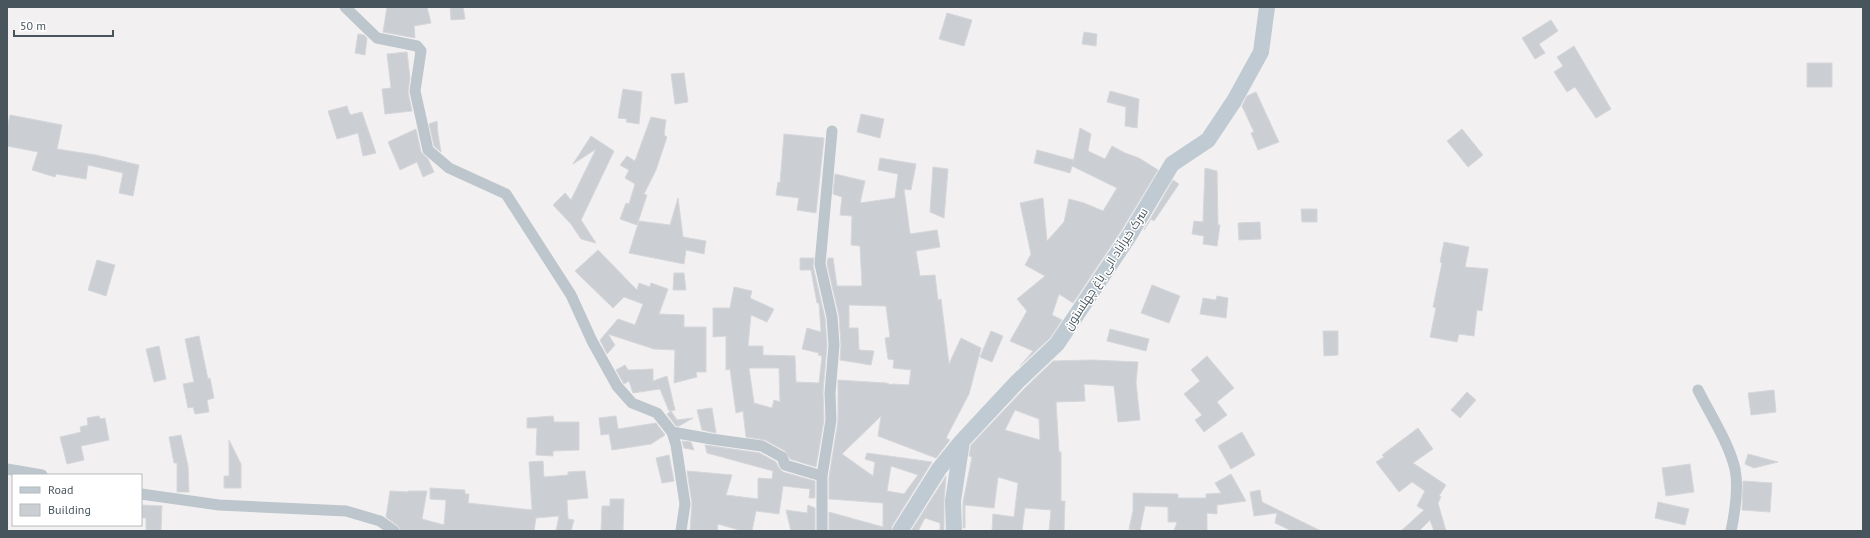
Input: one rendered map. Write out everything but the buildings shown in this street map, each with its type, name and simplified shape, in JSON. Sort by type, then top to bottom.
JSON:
[{"type":"street","points":[[345,7],[377,38],[417,46],[421,51],[415,91],[428,150],[449,168],[506,194],[571,295],[592,341],[618,386],[632,403],[657,413],[672,432],[676,445],[685,504],[681,531]]},
{"type":"street","name":"سرک خیرآباد الی باغ چهلستون","points":[[900,531],[939,469],[962,441],[1017,382],[1057,344],[1129,236],[1172,164],[1208,140],[1234,101],[1261,52],[1267,7]]},
{"type":"street","points":[[822,531],[822,476],[831,420],[830,393],[834,344],[832,317],[820,264],[832,130]]},
{"type":"street","points":[[1698,390],[1725,443],[1735,470],[1736,507],[1731,531]]},
{"type":"street","points":[[672,432],[711,440],[762,446],[782,457],[785,465],[822,476]]},
{"type":"street","points":[[954,531],[953,501],[962,441]]},
{"type":"street","points":[[7,469],[36,474]]},
{"type":"street","points":[[142,494],[219,505],[346,511],[380,521],[394,531]]}]
